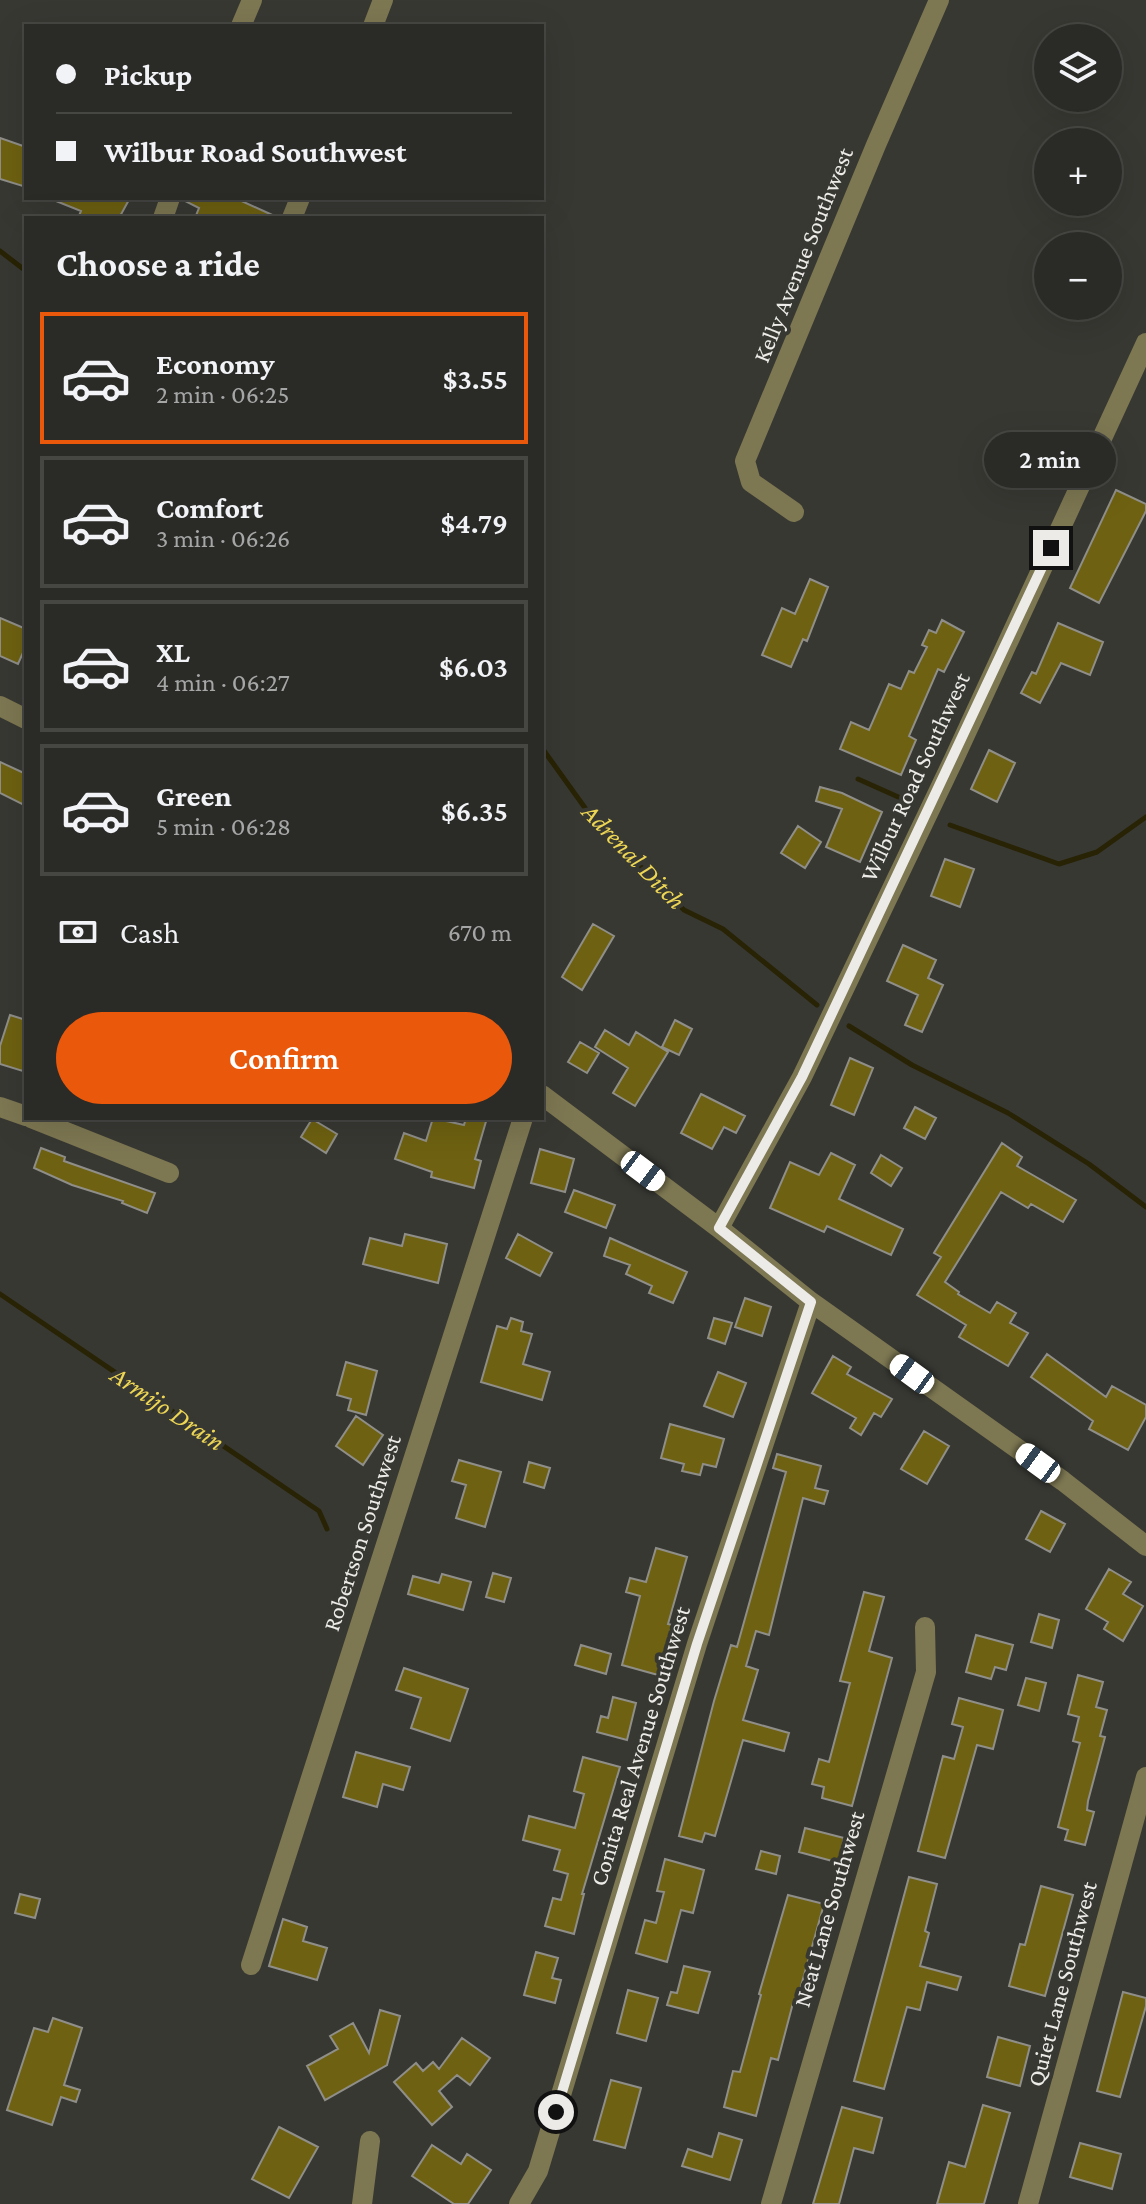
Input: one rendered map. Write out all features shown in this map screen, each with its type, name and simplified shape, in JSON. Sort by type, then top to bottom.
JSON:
[{"type":"street","points":[[242,24],[252,0]]},
{"type":"street","points":[[374,24],[383,0]]},
{"type":"street","name":"Kelly Avenue Southwest","points":[[794,512],[751,482],[745,461],[939,0]]},
{"type":"street","name":"Wilbur Road Southwest","points":[[719,1228],[802,1077],[1146,343]]},
{"type":"street","points":[[0,706],[24,718]]},
{"type":"street","points":[[544,1097],[719,1228],[811,1302],[1063,1481],[1146,1546]]},
{"type":"street","points":[[0,1107],[24,1116]]},
{"type":"street","points":[[36,1120],[169,1173]]},
{"type":"street","name":"Robertson Southwest","points":[[251,1965],[522,1120]]},
{"type":"street","name":"Conita Real Avenue Southwest","points":[[519,2204],[538,2171],[697,1644],[811,1302]]},
{"type":"street","name":"Neat Lane Southwest","points":[[771,2204],[926,1672],[925,1627]]},
{"type":"street","name":"Quiet Lane Southwest","points":[[1028,2204],[1146,1777]]},
{"type":"street","points":[[362,2204],[370,2141]]},
{"type":"building","points":[[0,138],[24,146],[24,186],[0,179]]},
{"type":"building","points":[[54,200],[129,200],[120,216],[79,216],[81,211]]},
{"type":"building","points":[[183,200],[239,200],[275,216],[196,216],[199,208]]},
{"type":"building","points":[[1116,490],[1146,504],[1146,511],[1099,603],[1070,588]]},
{"type":"building","points":[[810,579],[828,587],[807,641],[803,639],[791,667],[762,655],[782,608],[795,614]]},
{"type":"building","points":[[0,618],[24,628],[24,650],[18,664],[0,656]]},
{"type":"building","points":[[942,620],[964,632],[944,672],[938,669],[909,736],[916,740],[901,775],[840,749],[851,722],[869,730],[889,684],[901,689],[909,671],[914,673],[927,647],[922,645],[929,630],[936,633]]},
{"type":"building","points":[[1058,623],[1103,642],[1090,675],[1061,663],[1040,703],[1021,693],[1032,672],[1036,674]]},
{"type":"building","points":[[989,750],[1015,763],[997,802],[971,789]]},
{"type":"building","points":[[0,762],[24,773],[24,805],[0,793]]},
{"type":"building","points":[[820,787],[842,793],[882,812],[860,862],[826,847],[842,809],[816,801]]},
{"type":"building","points":[[798,826],[821,842],[805,868],[781,853]]},
{"type":"building","points":[[945,859],[974,869],[960,907],[931,896]]},
{"type":"building","points":[[593,924],[614,936],[582,990],[562,977]]},
{"type":"building","points":[[903,945],[936,960],[928,978],[943,985],[922,1032],[905,1025],[918,995],[887,981]]},
{"type":"building","points":[[10,1015],[24,1019],[24,1071],[0,1064],[0,1046]]},
{"type":"building","points":[[675,1020],[692,1029],[679,1055],[662,1047]]},
{"type":"building","points":[[605,1030],[629,1045],[636,1032],[668,1052],[635,1106],[613,1093],[628,1068],[595,1047]]},
{"type":"building","points":[[580,1042],[599,1053],[587,1073],[568,1062]]},
{"type":"building","points":[[850,1058],[873,1068],[854,1115],[831,1105]]},
{"type":"building","points":[[701,1094],[745,1116],[736,1133],[724,1127],[712,1149],[681,1133]]},
{"type":"building","points":[[915,1107],[936,1118],[925,1139],[904,1128]]},
{"type":"building","points":[[311,1120],[337,1134],[326,1153],[301,1137]]},
{"type":"building","points":[[432,1120],[464,1125],[465,1120],[486,1120],[475,1159],[481,1161],[474,1188],[431,1177],[432,1172],[395,1159],[404,1133],[426,1141]]},
{"type":"building","points":[[1002,1143],[1022,1157],[1017,1166],[1076,1200],[1063,1222],[1031,1204],[1028,1208],[1001,1192],[945,1282],[958,1294],[990,1313],[997,1302],[1016,1313],[1010,1323],[1028,1333],[1008,1366],[959,1337],[966,1325],[917,1295],[941,1257],[934,1253]]},
{"type":"building","points":[[41,1148],[65,1157],[64,1161],[155,1193],[147,1213],[34,1168]]},
{"type":"building","points":[[540,1149],[574,1159],[565,1192],[531,1183]]},
{"type":"building","points":[[831,1153],[855,1165],[839,1199],[903,1229],[891,1255],[827,1226],[824,1232],[770,1208],[790,1162],[819,1175]]},
{"type":"building","points":[[881,1155],[902,1168],[891,1186],[871,1173]]},
{"type":"building","points":[[574,1190],[615,1205],[606,1228],[565,1212]]},
{"type":"building","points":[[405,1234],[447,1244],[438,1283],[363,1264],[370,1238],[402,1246]]},
{"type":"building","points":[[518,1234],[552,1253],[540,1276],[506,1258]]},
{"type":"building","points":[[610,1238],[687,1272],[673,1303],[649,1293],[652,1286],[626,1274],[630,1265],[604,1256]]},
{"type":"building","points":[[745,1298],[771,1307],[762,1336],[735,1327]]},
{"type":"building","points":[[511,1318],[523,1322],[521,1331],[532,1334],[523,1364],[550,1372],[542,1400],[481,1382],[497,1326],[507,1329]]},
{"type":"building","points":[[714,1318],[732,1323],[725,1344],[708,1338]]},
{"type":"building","points":[[1047,1354],[1106,1397],[1112,1386],[1146,1405],[1146,1417],[1128,1450],[1089,1429],[1093,1421],[1031,1377]]},
{"type":"building","points":[[833,1356],[851,1367],[847,1374],[892,1399],[881,1417],[874,1413],[861,1435],[850,1428],[856,1418],[812,1393]]},
{"type":"building","points":[[346,1362],[377,1371],[366,1415],[348,1410],[351,1399],[337,1395]]},
{"type":"building","points":[[718,1372],[746,1383],[733,1417],[704,1406]]},
{"type":"building","points":[[356,1416],[383,1435],[363,1465],[336,1446]]},
{"type":"building","points":[[670,1424],[724,1439],[716,1467],[703,1464],[700,1475],[682,1471],[684,1464],[661,1458]]},
{"type":"building","points":[[924,1431],[949,1446],[927,1484],[901,1469]]},
{"type":"building","points":[[777,1454],[821,1466],[815,1488],[828,1491],[824,1504],[803,1498],[769,1635],[756,1631],[746,1666],[758,1670],[743,1720],[789,1733],[784,1751],[743,1740],[715,1836],[705,1833],[702,1842],[679,1836],[714,1701],[731,1645],[737,1647],[786,1472],[773,1468]]},
{"type":"building","points":[[459,1460],[501,1472],[485,1527],[456,1518],[466,1485],[452,1481]]},
{"type":"building","points":[[529,1462],[550,1468],[544,1488],[524,1482]]},
{"type":"building","points":[[1041,1511],[1065,1524],[1050,1552],[1026,1539]]},
{"type":"building","points":[[656,1548],[687,1557],[668,1624],[672,1625],[658,1675],[622,1665],[640,1596],[626,1592],[630,1578],[646,1582]]},
{"type":"building","points":[[1109,1569],[1131,1582],[1123,1594],[1143,1606],[1123,1641],[1104,1629],[1108,1622],[1086,1609]]},
{"type":"building","points":[[493,1573],[511,1578],[504,1602],[486,1597]]},
{"type":"building","points":[[442,1574],[471,1582],[463,1610],[408,1594],[413,1576],[439,1583]]},
{"type":"building","points":[[864,1592],[884,1597],[869,1651],[892,1658],[852,1806],[822,1798],[824,1787],[812,1784],[819,1759],[829,1762],[850,1683],[840,1681]]},
{"type":"building","points":[[1039,1614],[1059,1620],[1052,1648],[1031,1642]]},
{"type":"building","points":[[976,1635],[1013,1645],[1006,1670],[995,1667],[991,1679],[966,1672]]},
{"type":"building","points":[[581,1645],[611,1654],[606,1674],[575,1665]]},
{"type":"building","points":[[404,1668],[468,1689],[450,1741],[411,1728],[421,1698],[396,1690]]},
{"type":"building","points":[[1078,1675],[1103,1682],[1096,1707],[1107,1710],[1100,1736],[1105,1737],[1088,1801],[1087,1810],[1094,1812],[1085,1845],[1065,1840],[1068,1830],[1058,1827],[1080,1743],[1073,1741],[1079,1717],[1068,1714]]},
{"type":"building","points":[[1026,1678],[1046,1683],[1039,1711],[1018,1705]]},
{"type":"building","points":[[613,1697],[636,1703],[627,1740],[597,1732],[601,1716],[608,1718]]},
{"type":"building","points":[[959,1698],[1003,1710],[993,1749],[977,1745],[945,1858],[918,1851],[943,1756],[954,1759],[963,1727],[952,1724]]},
{"type":"building","points":[[356,1752],[410,1767],[403,1790],[383,1784],[377,1807],[343,1797]]},
{"type":"building","points":[[583,1757],[620,1767],[582,1894],[574,1934],[545,1926],[553,1898],[561,1900],[568,1874],[554,1870],[560,1850],[523,1840],[529,1816],[575,1828],[584,1794],[574,1791]]},
{"type":"building","points":[[805,1828],[844,1838],[841,1850],[850,1852],[847,1865],[799,1852]]},
{"type":"building","points":[[761,1851],[780,1856],[776,1874],[756,1869]]},
{"type":"building","points":[[665,1859],[704,1870],[693,1913],[681,1910],[667,1962],[636,1953],[645,1920],[656,1923],[664,1892],[657,1891]]},
{"type":"building","points":[[909,1877],[937,1884],[920,1966],[961,1977],[957,1990],[927,1982],[920,2010],[907,2007],[884,2089],[854,2081]]},
{"type":"building","points":[[1041,1886],[1073,1895],[1045,1996],[1009,1986],[1020,1944],[1025,1945]]},
{"type":"building","points":[[20,1894],[40,1899],[35,1918],[15,1913]]},
{"type":"building","points":[[788,1895],[824,1904],[796,2004],[793,2003],[778,2060],[771,2058],[756,2116],[724,2107],[733,2071],[740,2072]]},
{"type":"building","points":[[283,1919],[307,1927],[303,1941],[327,1948],[317,1980],[269,1966]]},
{"type":"building","points":[[536,1952],[558,1958],[552,1978],[561,1980],[555,2003],[524,1995]]},
{"type":"building","points":[[684,1966],[710,1972],[698,2013],[667,2005],[671,1992],[677,1993]]},
{"type":"building","points":[[628,1990],[658,1998],[646,2041],[617,2033]]},
{"type":"building","points":[[1123,1992],[1146,1998],[1146,2006],[1120,2097],[1097,2091]]},
{"type":"building","points":[[380,2010],[400,2016],[387,2065],[325,2100],[307,2066],[338,2049],[330,2036],[353,2023],[369,2053]]},
{"type":"building","points":[[53,2018],[82,2028],[64,2085],[80,2090],[76,2102],[61,2097],[52,2125],[7,2110],[34,2028],[48,2032]]},
{"type":"building","points":[[998,2037],[1030,2046],[1020,2086],[987,2077]]},
{"type":"building","points":[[462,2038],[490,2058],[470,2085],[457,2075],[439,2091],[452,2107],[432,2125],[394,2082],[416,2063],[423,2071],[433,2062],[439,2069]]},
{"type":"building","points":[[611,2080],[641,2088],[625,2148],[594,2140]]},
{"type":"building","points":[[983,2105],[1010,2113],[984,2204],[937,2204],[949,2162],[965,2167]]},
{"type":"building","points":[[842,2107],[882,2118],[873,2153],[854,2148],[839,2204],[813,2204]]},
{"type":"building","points":[[279,2127],[318,2147],[289,2198],[252,2179]]},
{"type":"building","points":[[719,2133],[742,2140],[730,2180],[682,2166],[688,2149],[712,2157]]},
{"type":"building","points":[[1080,2143],[1121,2154],[1112,2189],[1070,2177]]},
{"type":"building","points":[[432,2145],[461,2164],[467,2154],[491,2170],[468,2204],[454,2204],[412,2176]]},
{"type":"waterway","points":[[0,251],[24,269]]},
{"type":"waterway","name":"Adrenal Ditch","points":[[544,751],[593,819],[684,910],[723,929],[817,1005]]},
{"type":"waterway","points":[[858,779],[905,800]]},
{"type":"waterway","points":[[950,825],[1059,864],[1097,852],[1146,817]]},
{"type":"waterway","name":"Adrenal Ditch","points":[[849,1026],[912,1065],[1008,1113],[1089,1164],[1146,1207]]},
{"type":"waterway","name":"Armijo Drain","points":[[0,1294],[319,1511],[327,1529]]},
{"type":"route","points":[[556,2112],[697,1644],[811,1302],[719,1228],[802,1077],[1051,548]]}]
